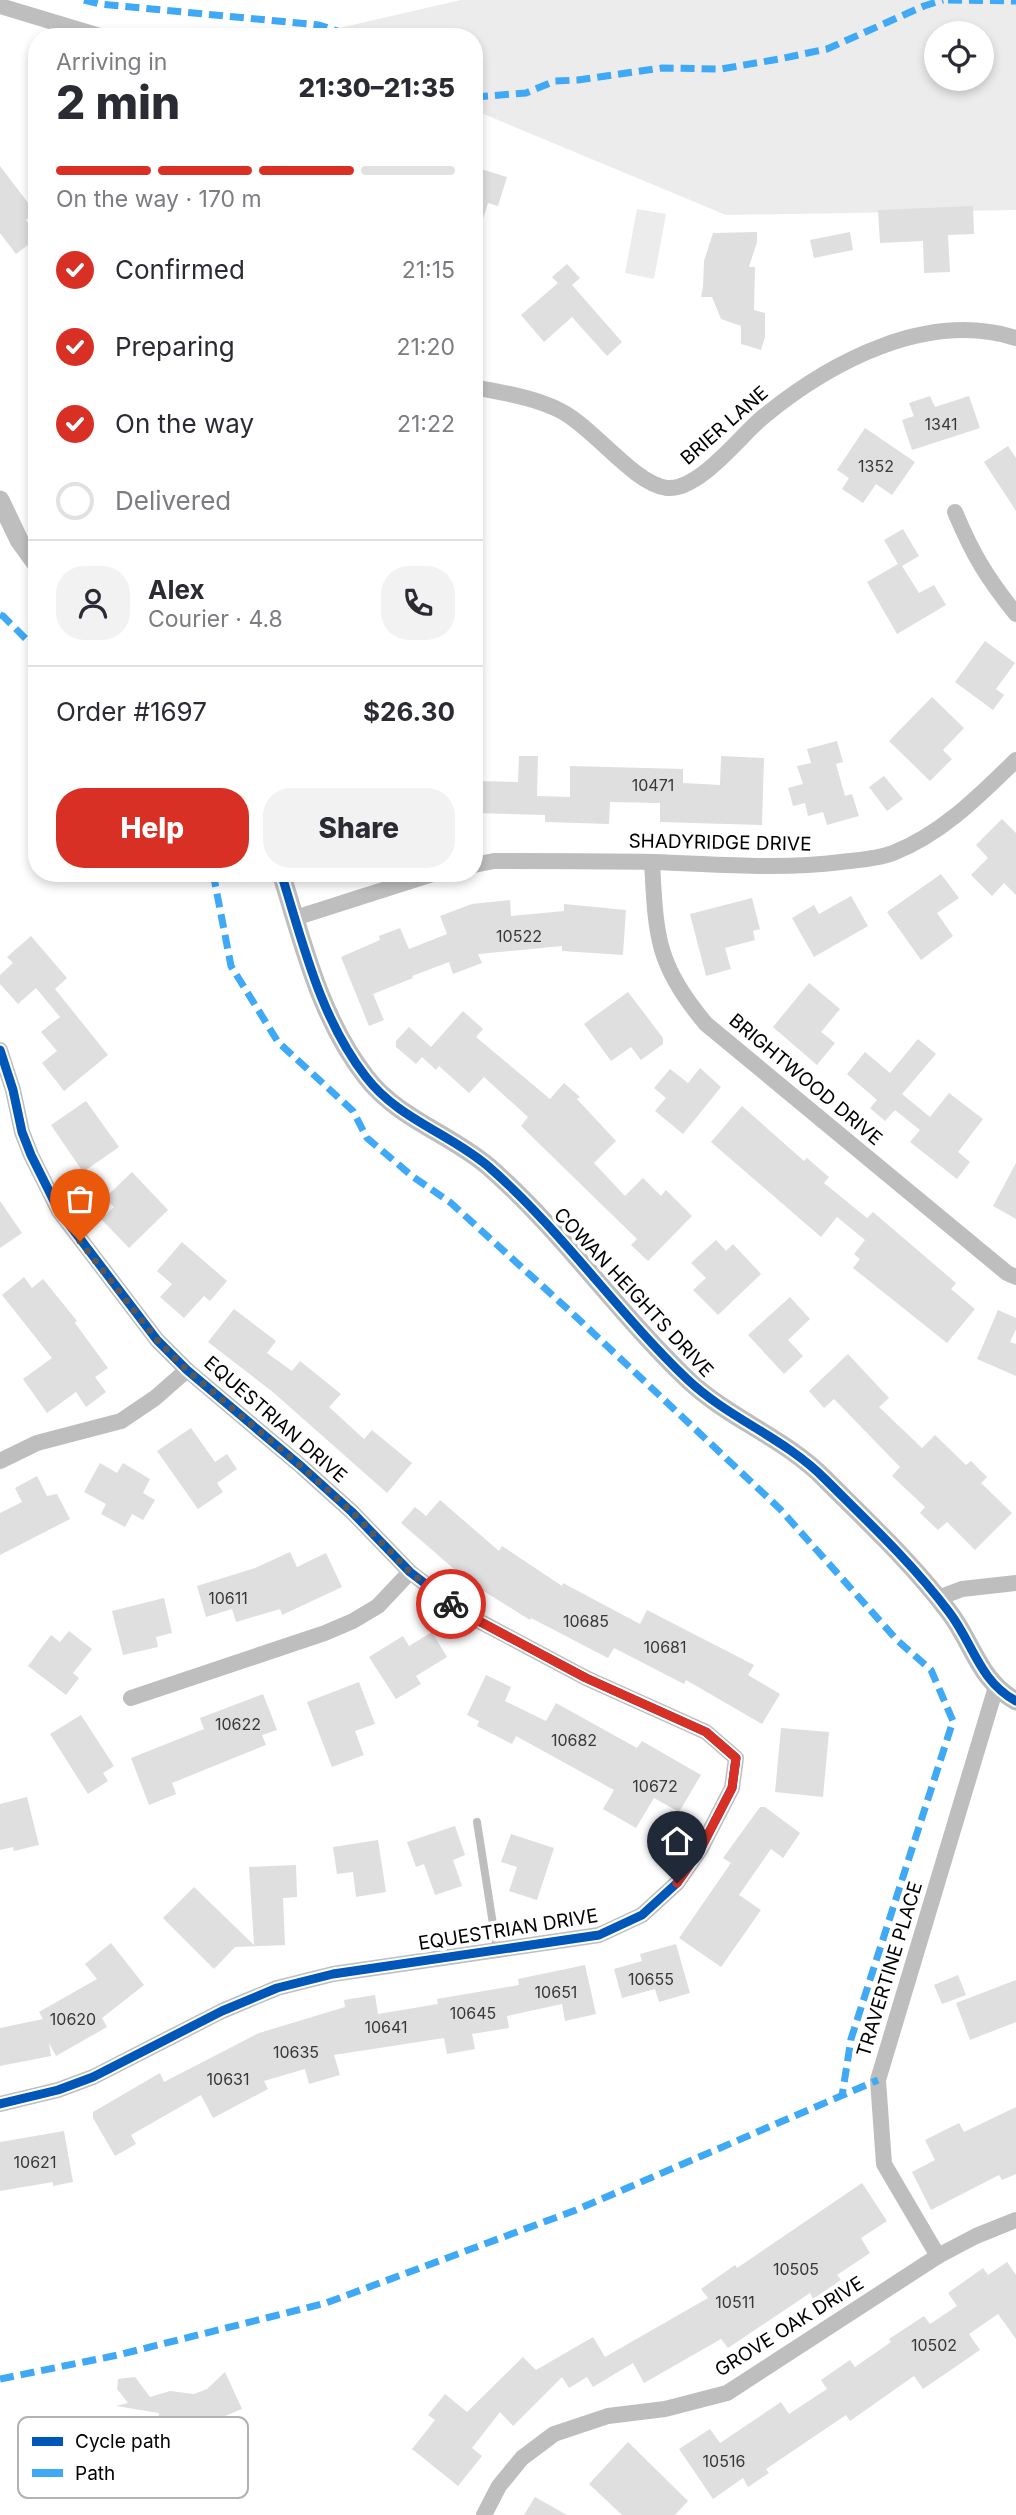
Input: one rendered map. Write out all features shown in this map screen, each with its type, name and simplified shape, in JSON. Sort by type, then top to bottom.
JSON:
[{"type":"street","points":[[0,6],[73,28]]},
{"type":"street","name":"BRIER LANE","points":[[483,389],[525,398],[562,411],[597,437],[643,479],[667,488],[684,485],[703,474],[761,418],[802,387],[859,354],[920,335],[966,330],[1016,338]]},
{"type":"street","points":[[0,500],[5,528],[28,555]]},
{"type":"street","points":[[955,512],[986,577],[1016,614]]},
{"type":"street","name":"SHADYRIDGE DRIVE","points":[[483,864],[652,862],[757,867],[863,860],[893,853],[925,837],[967,807],[1016,760]]},
{"type":"street","name":"BRIGHTWOOD DRIVE","points":[[652,862],[656,930],[667,968],[683,997],[706,1024],[1007,1273],[1016,1277]]},
{"type":"street","name":"COWAN HEIGHTS DRIVE","points":[[284,882],[328,1016],[347,1051],[369,1080],[401,1110],[486,1164],[513,1189],[687,1379],[725,1408],[799,1456],[822,1475],[938,1598],[960,1627],[978,1664],[996,1687],[1016,1701]]},
{"type":"street","points":[[295,918],[408,882]]},
{"type":"street","name":"EQUESTRIAN DRIVE","points":[[0,1049],[22,1132],[59,1211],[157,1340],[187,1370],[352,1512],[410,1572],[462,1612],[586,1678],[706,1732],[736,1758],[732,1788],[700,1850],[677,1883],[642,1914],[599,1935],[333,1974],[277,1987],[222,2011],[93,2077],[58,2090],[0,2104]]},
{"type":"street","points":[[0,1461],[37,1443],[121,1421],[155,1398],[187,1370]]},
{"type":"street","points":[[131,1698],[325,1633],[353,1621],[378,1606],[410,1572]]},
{"type":"street","points":[[938,1598],[962,1589],[1016,1583]]},
{"type":"street","name":"TRAVERTINE PLACE","points":[[937,2256],[884,2164],[878,2080],[996,1687]]},
{"type":"street","name":"GROVE OAK DRIVE","points":[[484,2515],[499,2486],[522,2458],[555,2434],[608,2416],[665,2409],[727,2393],[937,2256],[1016,2220]]},
{"type":"lane","points":[[477,1822],[497,1950]]},
{"type":"shaded area","points":[[461,0],[1016,0],[1016,210],[726,215],[483,114],[483,28],[339,28]]},
{"type":"shaded area","points":[[637,209],[666,214],[654,279],[625,273]]},
{"type":"building","points":[[0,166],[28,203],[28,245],[16,254],[0,233]]},
{"type":"building","points":[[483,170],[507,177],[498,206],[488,203],[483,219]]},
{"type":"building","points":[[973,206],[974,234],[948,235],[950,272],[924,273],[923,241],[880,243],[878,210]]},
{"type":"building","points":[[757,232],[757,242],[749,267],[755,267],[754,310],[765,313],[765,337],[761,350],[741,344],[741,326],[721,319],[712,297],[701,297],[704,261],[713,233]]},
{"type":"building","points":[[850,232],[853,250],[814,258],[810,240]]},
{"type":"building","points":[[567,264],[580,278],[572,285],[622,342],[607,356],[572,317],[544,342],[521,315],[558,283],[552,277]]},
{"type":"building","points":[[930,396],[935,407],[969,396],[980,428],[912,450],[902,420],[914,416],[909,403]]},
{"type":"building","points":[[865,428],[915,462],[892,495],[876,484],[863,503],[842,489],[849,478],[837,470]]},
{"type":"building","points":[[1008,446],[1016,458],[1016,511],[984,462]]},
{"type":"building","points":[[903,529],[919,556],[902,566],[919,593],[934,585],[946,605],[897,634],[867,582],[898,564],[884,540]]},
{"type":"building","points":[[985,641],[1015,663],[996,689],[1004,695],[993,710],[955,682]]},
{"type":"building","points":[[932,697],[964,728],[943,750],[952,759],[930,781],[889,741]]},
{"type":"building","points":[[837,741],[843,762],[836,764],[845,796],[852,794],[859,816],[827,825],[823,812],[808,816],[805,803],[793,806],[788,788],[803,784],[797,766],[811,763],[807,749]]},
{"type":"building","points":[[519,756],[538,756],[537,796],[570,797],[570,766],[683,769],[683,783],[720,785],[721,756],[764,758],[762,825],[660,822],[660,803],[610,802],[609,824],[545,822],[545,815],[483,813],[483,781],[518,782]]},
{"type":"building","points":[[884,776],[903,799],[887,811],[869,787]]},
{"type":"building","points":[[1002,819],[1016,833],[1016,895],[1004,883],[992,896],[971,875],[988,858],[976,845]]},
{"type":"building","points":[[941,874],[959,898],[937,913],[953,936],[921,960],[887,912]]},
{"type":"building","points":[[851,896],[868,926],[814,957],[792,918],[814,905],[819,914]]},
{"type":"building","points":[[752,898],[760,929],[753,931],[755,940],[725,948],[731,969],[706,976],[690,914]]},
{"type":"building","points":[[510,900],[511,916],[564,911],[564,904],[626,910],[623,955],[562,951],[562,946],[478,954],[482,963],[453,974],[449,962],[373,994],[384,1020],[369,1026],[341,957],[400,928],[409,949],[447,934],[440,916],[472,904]]},
{"type":"building","points":[[31,936],[67,978],[55,989],[108,1055],[64,1091],[42,1063],[57,1051],[41,1032],[60,1017],[36,988],[18,1004],[0,984],[0,975],[13,963],[7,957]]},
{"type":"building","points":[[809,983],[840,1009],[821,1032],[835,1043],[817,1065],[773,1027]]},
{"type":"building","points":[[628,992],[663,1038],[663,1044],[641,1060],[631,1047],[611,1061],[584,1024]]},
{"type":"building","points":[[463,1011],[483,1029],[476,1037],[550,1099],[564,1083],[580,1097],[577,1099],[616,1141],[594,1163],[625,1196],[643,1178],[661,1196],[666,1190],[692,1216],[648,1261],[631,1245],[637,1239],[521,1126],[528,1117],[484,1077],[469,1093],[439,1066],[436,1070],[422,1057],[416,1064],[396,1047],[396,1041],[409,1027],[431,1047]]},
{"type":"building","points":[[918,1039],[936,1054],[902,1094],[930,1117],[949,1093],[983,1119],[958,1152],[970,1162],[957,1179],[910,1142],[920,1130],[895,1110],[885,1121],[870,1108],[877,1100],[847,1074],[865,1052],[890,1073]]},
{"type":"building","points":[[700,1068],[721,1087],[683,1134],[655,1111],[666,1098],[654,1088],[670,1069],[688,1083]]},
{"type":"building","points":[[86,1101],[119,1147],[83,1172],[51,1125]]},
{"type":"building","points":[[742,1106],[804,1161],[807,1158],[829,1177],[824,1183],[867,1218],[873,1212],[956,1283],[951,1289],[975,1309],[947,1343],[853,1268],[860,1259],[854,1254],[865,1240],[837,1217],[821,1237],[711,1142]]},
{"type":"building","points":[[1016,1163],[1016,1219],[993,1206]]},
{"type":"building","points":[[132,1172],[168,1210],[129,1248],[101,1219],[114,1207],[105,1198]]},
{"type":"building","points":[[0,1201],[22,1233],[0,1248]]},
{"type":"building","points":[[716,1240],[726,1251],[733,1244],[761,1274],[718,1315],[693,1290],[706,1278],[691,1263]]},
{"type":"building","points":[[182,1242],[227,1281],[210,1301],[204,1296],[184,1318],[160,1297],[172,1284],[157,1271]]},
{"type":"building","points":[[24,1277],[32,1288],[43,1279],[77,1321],[75,1323],[108,1368],[95,1377],[106,1392],[86,1407],[76,1392],[47,1413],[23,1379],[52,1358],[2,1295]]},
{"type":"building","points":[[790,1297],[810,1319],[788,1340],[803,1356],[784,1374],[748,1335]]},
{"type":"building","points":[[234,1309],[276,1341],[267,1353],[292,1371],[300,1361],[341,1394],[329,1407],[364,1439],[372,1430],[412,1463],[387,1493],[274,1393],[208,1342]]},
{"type":"building","points":[[998,1310],[1016,1318],[1016,1329],[1010,1342],[1016,1344],[1016,1376],[977,1359]]},
{"type":"building","points":[[848,1354],[889,1398],[879,1407],[922,1448],[935,1435],[966,1465],[971,1461],[987,1477],[981,1483],[1012,1513],[975,1550],[947,1522],[938,1530],[920,1513],[925,1507],[892,1476],[900,1467],[834,1399],[824,1408],[809,1391]]},
{"type":"building","points":[[191,1428],[215,1462],[227,1454],[237,1469],[217,1483],[223,1492],[198,1509],[157,1451]]},
{"type":"building","points":[[100,1463],[117,1473],[123,1463],[150,1479],[143,1493],[155,1500],[143,1520],[132,1514],[125,1527],[101,1514],[106,1504],[84,1492]]},
{"type":"building","points":[[37,1476],[47,1496],[57,1494],[70,1519],[0,1555],[0,1513],[22,1502],[15,1488]]},
{"type":"building","points":[[440,1500],[499,1551],[502,1546],[562,1586],[563,1583],[640,1624],[647,1610],[754,1665],[748,1675],[780,1694],[762,1724],[686,1680],[684,1684],[614,1648],[608,1658],[531,1618],[530,1620],[469,1582],[401,1523],[415,1507],[426,1516]]},
{"type":"building","points":[[290,1552],[297,1567],[326,1553],[342,1587],[282,1615],[280,1609],[236,1622],[232,1609],[206,1617],[197,1586],[255,1568]]},
{"type":"building","points":[[164,1598],[172,1633],[156,1637],[158,1647],[123,1655],[112,1611]]},
{"type":"building","points":[[69,1631],[92,1649],[73,1673],[79,1678],[66,1695],[28,1666],[51,1635],[60,1642]]},
{"type":"building","points":[[432,1632],[447,1657],[416,1676],[421,1684],[396,1699],[369,1657],[403,1636],[409,1646]]},
{"type":"building","points":[[486,1675],[511,1687],[505,1701],[546,1721],[556,1703],[637,1748],[642,1741],[701,1775],[679,1812],[654,1798],[636,1828],[603,1809],[614,1790],[516,1736],[512,1744],[477,1726],[479,1721],[467,1715]]},
{"type":"building","points":[[359,1682],[375,1724],[355,1731],[364,1755],[332,1767],[307,1702]]},
{"type":"building","points":[[263,1694],[277,1730],[262,1735],[266,1745],[172,1783],[176,1794],[149,1805],[131,1758],[204,1729],[200,1718]]},
{"type":"building","points":[[81,1715],[114,1766],[103,1773],[108,1781],[88,1794],[50,1734]]},
{"type":"building","points":[[781,1728],[829,1732],[823,1797],[775,1792]]},
{"type":"building","points":[[27,1797],[39,1845],[14,1851],[13,1847],[0,1850],[0,1804]]},
{"type":"building","points":[[760,1807],[765,1807],[800,1833],[783,1858],[771,1849],[739,1895],[761,1910],[721,1967],[679,1938],[731,1863],[723,1858]]},
{"type":"building","points":[[455,1826],[465,1855],[453,1860],[462,1886],[435,1895],[424,1864],[416,1867],[407,1842]]},
{"type":"building","points":[[511,1834],[554,1848],[537,1900],[509,1891],[517,1867],[501,1862]]},
{"type":"building","points":[[378,1840],[386,1892],[356,1897],[353,1872],[337,1874],[333,1847]]},
{"type":"building","points":[[296,1865],[297,1897],[283,1898],[285,1945],[235,1947],[214,1969],[163,1918],[194,1887],[254,1945],[249,1867]]},
{"type":"building","points":[[111,1943],[144,1985],[102,2018],[107,2027],[56,2056],[49,2043],[51,2056],[0,2066],[0,2028],[43,2019],[39,2012],[97,1979],[85,1964]]},
{"type":"building","points":[[676,1944],[690,1993],[659,2002],[655,1989],[622,1998],[614,1969],[642,1961],[640,1954]]},
{"type":"building","points":[[585,1965],[596,2014],[565,2021],[562,2004],[507,2016],[509,2028],[472,2034],[475,2049],[447,2054],[444,2038],[334,2055],[340,2075],[309,2084],[305,2069],[264,2081],[268,2089],[213,2118],[201,2095],[131,2135],[136,2144],[115,2156],[93,2118],[93,2112],[160,2073],[164,2082],[259,2033],[345,2007],[344,2000],[375,1995],[378,2014],[438,2004],[437,1999],[519,1985],[518,1979]]},
{"type":"building","points":[[958,1975],[966,1995],[942,2004],[934,1985]]},
{"type":"building","points":[[1016,1980],[1016,2022],[970,2040],[956,2003]]},
{"type":"building","points":[[1016,2107],[1016,2174],[1002,2180],[999,2175],[931,2210],[912,2172],[935,2160],[925,2140],[959,2123],[964,2132]]},
{"type":"building","points":[[64,2131],[73,2182],[53,2186],[53,2182],[0,2191],[0,2142]]},
{"type":"building","points":[[862,2183],[887,2221],[861,2238],[870,2253],[837,2275],[841,2280],[813,2299],[810,2293],[728,2348],[721,2339],[644,2383],[633,2363],[593,2387],[587,2377],[569,2388],[562,2377],[513,2426],[500,2412],[472,2448],[482,2456],[458,2486],[412,2449],[435,2420],[428,2415],[445,2394],[467,2412],[523,2357],[536,2370],[593,2337],[605,2357],[708,2298],[701,2289],[735,2265],[737,2268]]},
{"type":"building","points":[[1007,2262],[1016,2275],[1016,2339],[998,2314],[969,2334],[980,2350],[923,2389],[914,2376],[850,2421],[846,2415],[766,2469],[769,2473],[748,2487],[743,2478],[713,2499],[679,2449],[710,2429],[720,2443],[781,2402],[789,2414],[827,2389],[821,2380],[850,2360],[855,2367],[891,2342],[889,2339],[924,2316],[930,2324],[957,2306],[948,2293],[983,2268],[988,2275]]},
{"type":"building","points":[[225,2372],[242,2409],[223,2417],[159,2417],[159,2413],[116,2406],[128,2403],[117,2389],[118,2379],[135,2377],[150,2397],[170,2391],[194,2394],[207,2389]]},
{"type":"building","points":[[628,2442],[688,2501],[675,2515],[622,2515],[589,2484]]},
{"type":"building","points":[[535,2497],[567,2515],[524,2515]]},
{"type":"marked path","points":[[84,0],[100,4],[328,28]]},
{"type":"marked path","points":[[483,96],[526,93],[555,81],[662,68],[721,69],[827,49],[943,0]]},
{"type":"marked path","points":[[948,0],[1016,1]]},
{"type":"marked path","points":[[0,615],[28,641]]},
{"type":"marked path","points":[[215,882],[231,966],[278,1042],[353,1111],[367,1138],[412,1176],[451,1203],[780,1509],[897,1640],[931,1670],[953,1721],[851,2039],[842,2096]]},
{"type":"marked path","points":[[0,2379],[118,2355],[326,2303],[576,2210],[878,2080]]},
{"type":"cycle path","points":[[284,882],[314,979],[336,1030],[350,1054],[379,1092],[409,1115],[489,1167],[541,1218],[637,1327],[687,1379],[721,1406],[792,1452],[825,1479],[935,1594],[993,1683],[1016,1701]]},
{"type":"cycle path","points":[[0,1050],[13,1090],[22,1132],[59,1211],[157,1340],[187,1370],[352,1512],[410,1572],[462,1612],[586,1678],[706,1732],[736,1758],[732,1788],[700,1850],[677,1883],[642,1915],[599,1935],[333,1974],[277,1988],[222,2011],[93,2077],[58,2090],[0,2104]]},
{"type":"way so far","points":[[80,1241],[157,1340],[187,1370],[302,1467],[352,1512],[410,1572],[451,1604]]},
{"type":"route","points":[[451,1604],[586,1678],[706,1732],[736,1758],[732,1788],[700,1850],[677,1883]]}]
